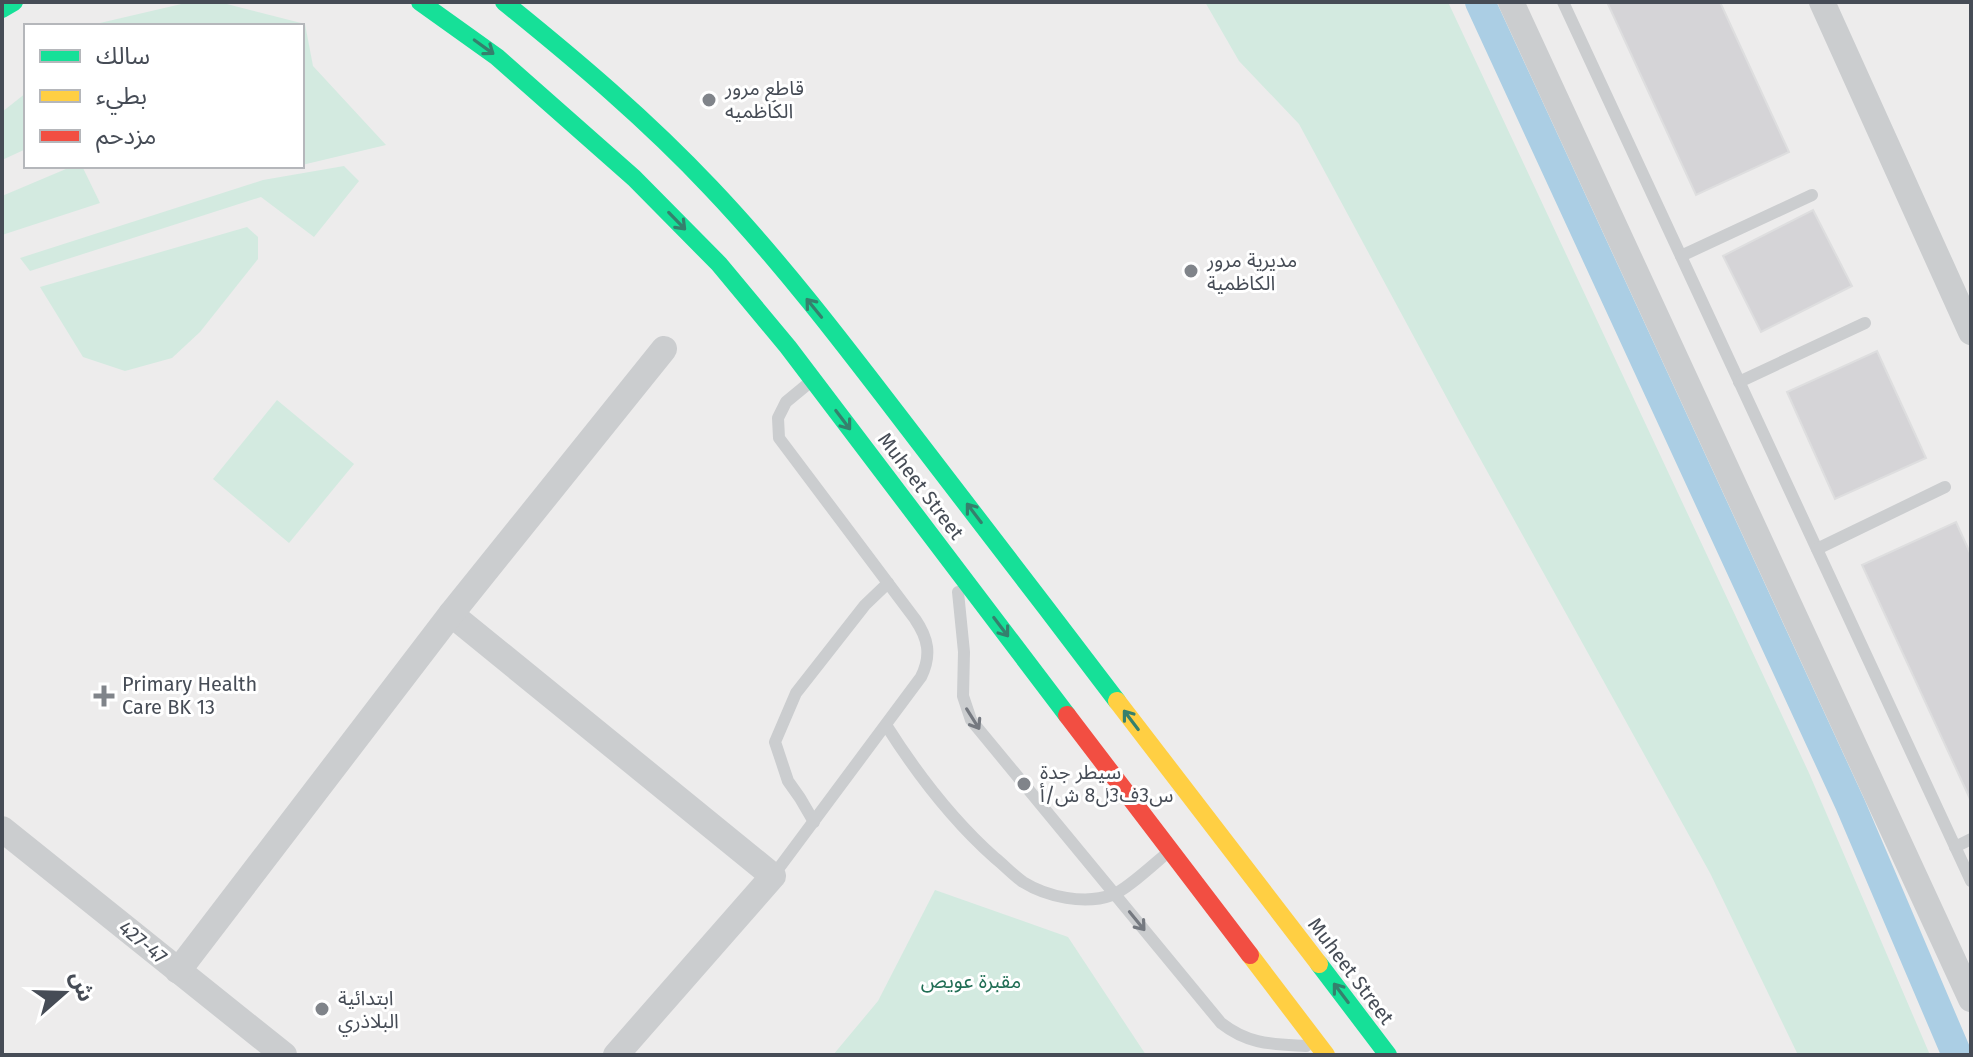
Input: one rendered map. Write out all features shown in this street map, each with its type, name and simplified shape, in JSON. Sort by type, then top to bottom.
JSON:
[{"type":"main road","points":[[2,9],[14,2]]},
{"type":"main road","name":"Muheet Street","points":[[420,2],[497,57],[634,178],[719,264],[788,347],[1323,1051]]},
{"type":"main road","name":"Muheet Street","points":[[504,2],[640,118],[711,188],[781,267],[845,345],[1155,771],[1388,1055]]},
{"type":"main road","points":[[1120,784],[1134,786],[1155,771]]},
{"type":"main road","points":[[1166,844],[1165,825],[1184,808]]},
{"type":"street","points":[[1511,2],[1971,999]]},
{"type":"street","points":[[1822,2],[1971,332]]},
{"type":"street","points":[[178,971],[451,614],[664,349]]},
{"type":"street","points":[[451,614],[773,876],[617,1055]]},
{"type":"street","name":"427-47","points":[[2,829],[284,1055]]},
{"type":"lane","points":[[1563,2],[1971,881]]},
{"type":"lane","points":[[1681,256],[1812,195]]},
{"type":"lane","points":[[1739,382],[1865,323]]},
{"type":"lane","points":[[773,876],[921,677],[929,654],[922,629],[779,438],[778,418],[786,402],[813,380]]},
{"type":"lane","points":[[1817,549],[1945,487]]},
{"type":"lane","points":[[951,561],[963,622],[963,696],[971,720],[1212,1013],[1232,1032],[1257,1042],[1323,1051]]},
{"type":"lane","points":[[814,822],[788,781],[775,742],[796,693],[865,605],[888,583]]},
{"type":"lane","points":[[886,725],[914,769],[946,810],[1022,881],[1052,894],[1067,898],[1115,895],[1166,844]]},
{"type":"lane","points":[[1955,847],[1971,839]]},
{"type":"green space","points":[[190,2],[219,2],[305,24],[313,66],[386,145],[304,165],[304,24],[96,24]]},
{"type":"green space","points":[[1205,2],[1448,2],[1809,773],[1930,1055],[1798,1055],[1710,873],[1299,124],[1239,61]]},
{"type":"green space","points":[[24,95],[24,150],[2,160],[2,112]]},
{"type":"green space","points":[[344,166],[359,181],[314,237],[261,197],[30,271],[20,258],[263,180]]},
{"type":"green space","points":[[68,168],[83,168],[100,203],[2,235],[2,196]]},
{"type":"green space","points":[[247,227],[258,237],[258,259],[200,332],[172,358],[125,371],[83,357],[40,287]]},
{"type":"green space","points":[[277,400],[354,464],[289,543],[213,479]]},
{"type":"green space","name":"مقبرة عويص","points":[[935,890],[1068,937],[1146,1055],[833,1055],[878,1001]]},
{"type":"building","points":[[1607,2],[1720,2],[1789,152],[1696,195]]},
{"type":"building","points":[[1813,210],[1852,286],[1761,332],[1723,256]]},
{"type":"building","points":[[1877,351],[1926,458],[1835,499],[1787,392]]},
{"type":"building","points":[[1956,522],[1971,555],[1971,801],[1862,565]]},
{"type":"waterway","points":[[1480,2],[1850,804],[1957,1055]]},
{"type":"traffic: fast","points":[[2,9],[14,2]]},
{"type":"traffic: fast","points":[[420,2],[497,57],[634,178],[719,264],[788,347],[1067,715]]},
{"type":"traffic: fast","points":[[504,2],[662,138],[766,249],[843,344],[1117,701]]},
{"type":"traffic: fast","points":[[1319,964],[1388,1055]]},
{"type":"traffic: slow","points":[[1117,701],[1319,964]]},
{"type":"traffic: slow","points":[[1250,955],[1326,1055]]},
{"type":"traffic: jam","points":[[1067,715],[1250,955]]},
{"type":"place","name":"قاطع مرور الكاظميه","points":[[709,100]]},
{"type":"place","name":"مديرية مرور الكاظمية","points":[[1191,271]]},
{"type":"place","name":"Primary Health Care BK 13","points":[[104,696]]},
{"type":"place","name":"سيطر جدة س3ف3ل8 ش/أ","points":[[1024,784]]},
{"type":"place","name":"ابتدائية البلاذري","points":[[322,1009]]}]
